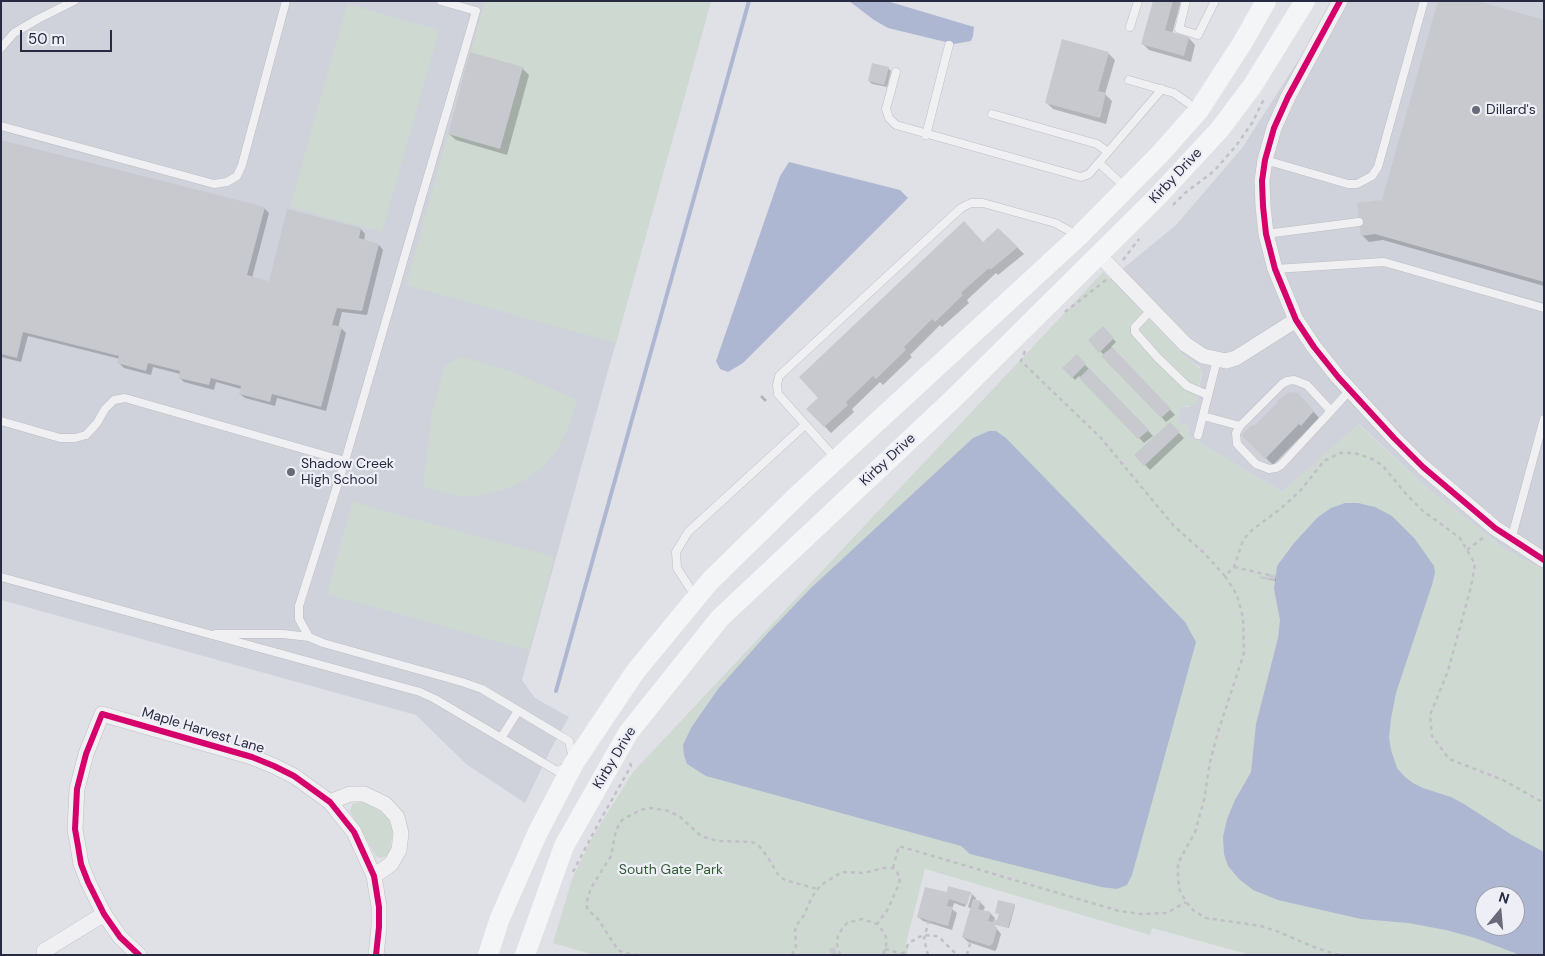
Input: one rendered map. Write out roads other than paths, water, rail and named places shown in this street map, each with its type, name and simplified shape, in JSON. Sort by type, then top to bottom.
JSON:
[{"type":"main road","name":"Kirby Drive","points":[[488,955],[500,918],[538,832],[574,764],[635,672],[710,581],[836,460],[1079,236],[1160,154],[1199,110],[1243,42],[1266,1]]},
{"type":"main road","name":"Kirby Drive","points":[[525,955],[564,846],[628,733],[720,618],[945,407],[1157,197],[1220,129],[1254,85],[1305,1]]},
{"type":"main road","points":[[1199,110],[1220,129]]},
{"type":"main road","points":[[1079,236],[1099,255]]},
{"type":"main road","points":[[574,764],[601,780]]},
{"type":"street","points":[[1340,1],[1288,97],[1274,128],[1265,160],[1262,181],[1266,234],[1275,269],[1296,320],[1314,347],[1350,390],[1423,466],[1495,528],[1544,560]]},
{"type":"street","points":[[1099,255],[1185,344],[1203,356],[1226,361],[1236,358],[1296,320]]},
{"type":"street","name":"Maple Harvest Lane","points":[[104,914],[88,882],[82,864],[75,829],[77,788],[102,714],[252,757],[294,776],[330,802],[354,832],[374,876],[379,907],[376,955]]},
{"type":"street","points":[[330,802],[350,794],[364,794],[385,804],[397,817],[401,833],[399,850],[391,864],[374,876]]},
{"type":"street","points":[[44,951],[104,914],[120,937],[139,955]]},
{"type":"lane","points":[[1,48],[14,33],[38,18],[74,1]]},
{"type":"lane","points":[[1,126],[214,184],[227,182],[237,176],[242,164],[286,1]]},
{"type":"lane","points":[[309,637],[299,619],[299,606],[345,460],[476,11],[441,1]]},
{"type":"lane","points":[[1130,27],[1138,1]]},
{"type":"lane","points":[[1186,1],[1179,28],[1198,35],[1215,1]]},
{"type":"lane","points":[[1265,160],[1348,184],[1357,184],[1372,176],[1378,167],[1424,1]]},
{"type":"lane","points":[[926,135],[949,45]]},
{"type":"lane","points":[[896,72],[886,109],[889,118],[896,125],[926,135],[1081,177],[1089,174],[1162,89]]},
{"type":"lane","points":[[1129,80],[1174,93],[1199,110]]},
{"type":"lane","points":[[992,114],[1097,144],[1108,152]]},
{"type":"lane","points":[[1099,162],[1126,188]]},
{"type":"lane","points":[[836,460],[778,394],[779,376],[961,208],[971,203],[983,203],[1055,223],[1079,236]]},
{"type":"lane","points":[[1266,234],[1359,222]]},
{"type":"lane","points":[[1275,269],[1384,262],[1544,308]]},
{"type":"lane","points":[[1152,309],[1135,327],[1136,332],[1158,358],[1187,386],[1208,395]]},
{"type":"lane","points":[[1198,435],[1216,360]]},
{"type":"lane","points":[[1330,411],[1307,385],[1294,380],[1287,381],[1240,426],[1236,433],[1237,444],[1256,464],[1268,469],[1276,468],[1350,390]]},
{"type":"lane","points":[[1,421],[60,438],[75,438],[86,434],[97,423],[105,408],[114,400],[125,398],[345,460]]},
{"type":"lane","points":[[1203,416],[1240,426]]},
{"type":"lane","points":[[1511,540],[1544,418]]},
{"type":"lane","points":[[696,598],[677,568],[676,552],[688,532],[806,425]]},
{"type":"lane","points":[[1,577],[205,634],[420,692],[436,699],[557,771],[574,764],[569,741],[482,690],[468,685],[323,643],[309,637],[283,634],[205,634]]},
{"type":"lane","points":[[501,738],[518,711]]},
{"type":"water","points":[[849,1],[887,1],[974,27],[973,36],[971,41],[954,44],[888,28]]},
{"type":"water","points":[[789,162],[900,190],[908,198],[743,363],[728,372],[720,369],[716,361],[780,176]]},
{"type":"water","points":[[989,431],[996,431],[1006,438],[1185,622],[1196,642],[1132,875],[1127,885],[1117,889],[1101,887],[970,854],[961,846],[706,776],[687,764],[684,755],[683,745],[691,728],[718,689],[766,635],[811,588],[973,438]]},
{"type":"water","points":[[1345,503],[1358,503],[1375,507],[1392,516],[1415,539],[1434,566],[1435,573],[1432,585],[1396,693],[1389,737],[1391,750],[1397,768],[1413,783],[1451,797],[1512,835],[1544,852],[1544,955],[1520,955],[1475,938],[1446,930],[1408,923],[1361,919],[1278,900],[1253,890],[1239,879],[1228,866],[1224,854],[1223,837],[1227,819],[1235,800],[1251,772],[1256,724],[1278,638],[1280,620],[1274,589],[1277,566],[1294,543],[1318,517],[1331,508]]},
{"type":"waterway","points":[[556,691],[749,1]]},
{"type":"place","name":"Dillard's","points":[[1476,110]]},
{"type":"place","name":"Shadow Creek High School","points":[[291,472]]},
{"type":"park label","name":"South Gate Park","points":[[671,870]]}]
